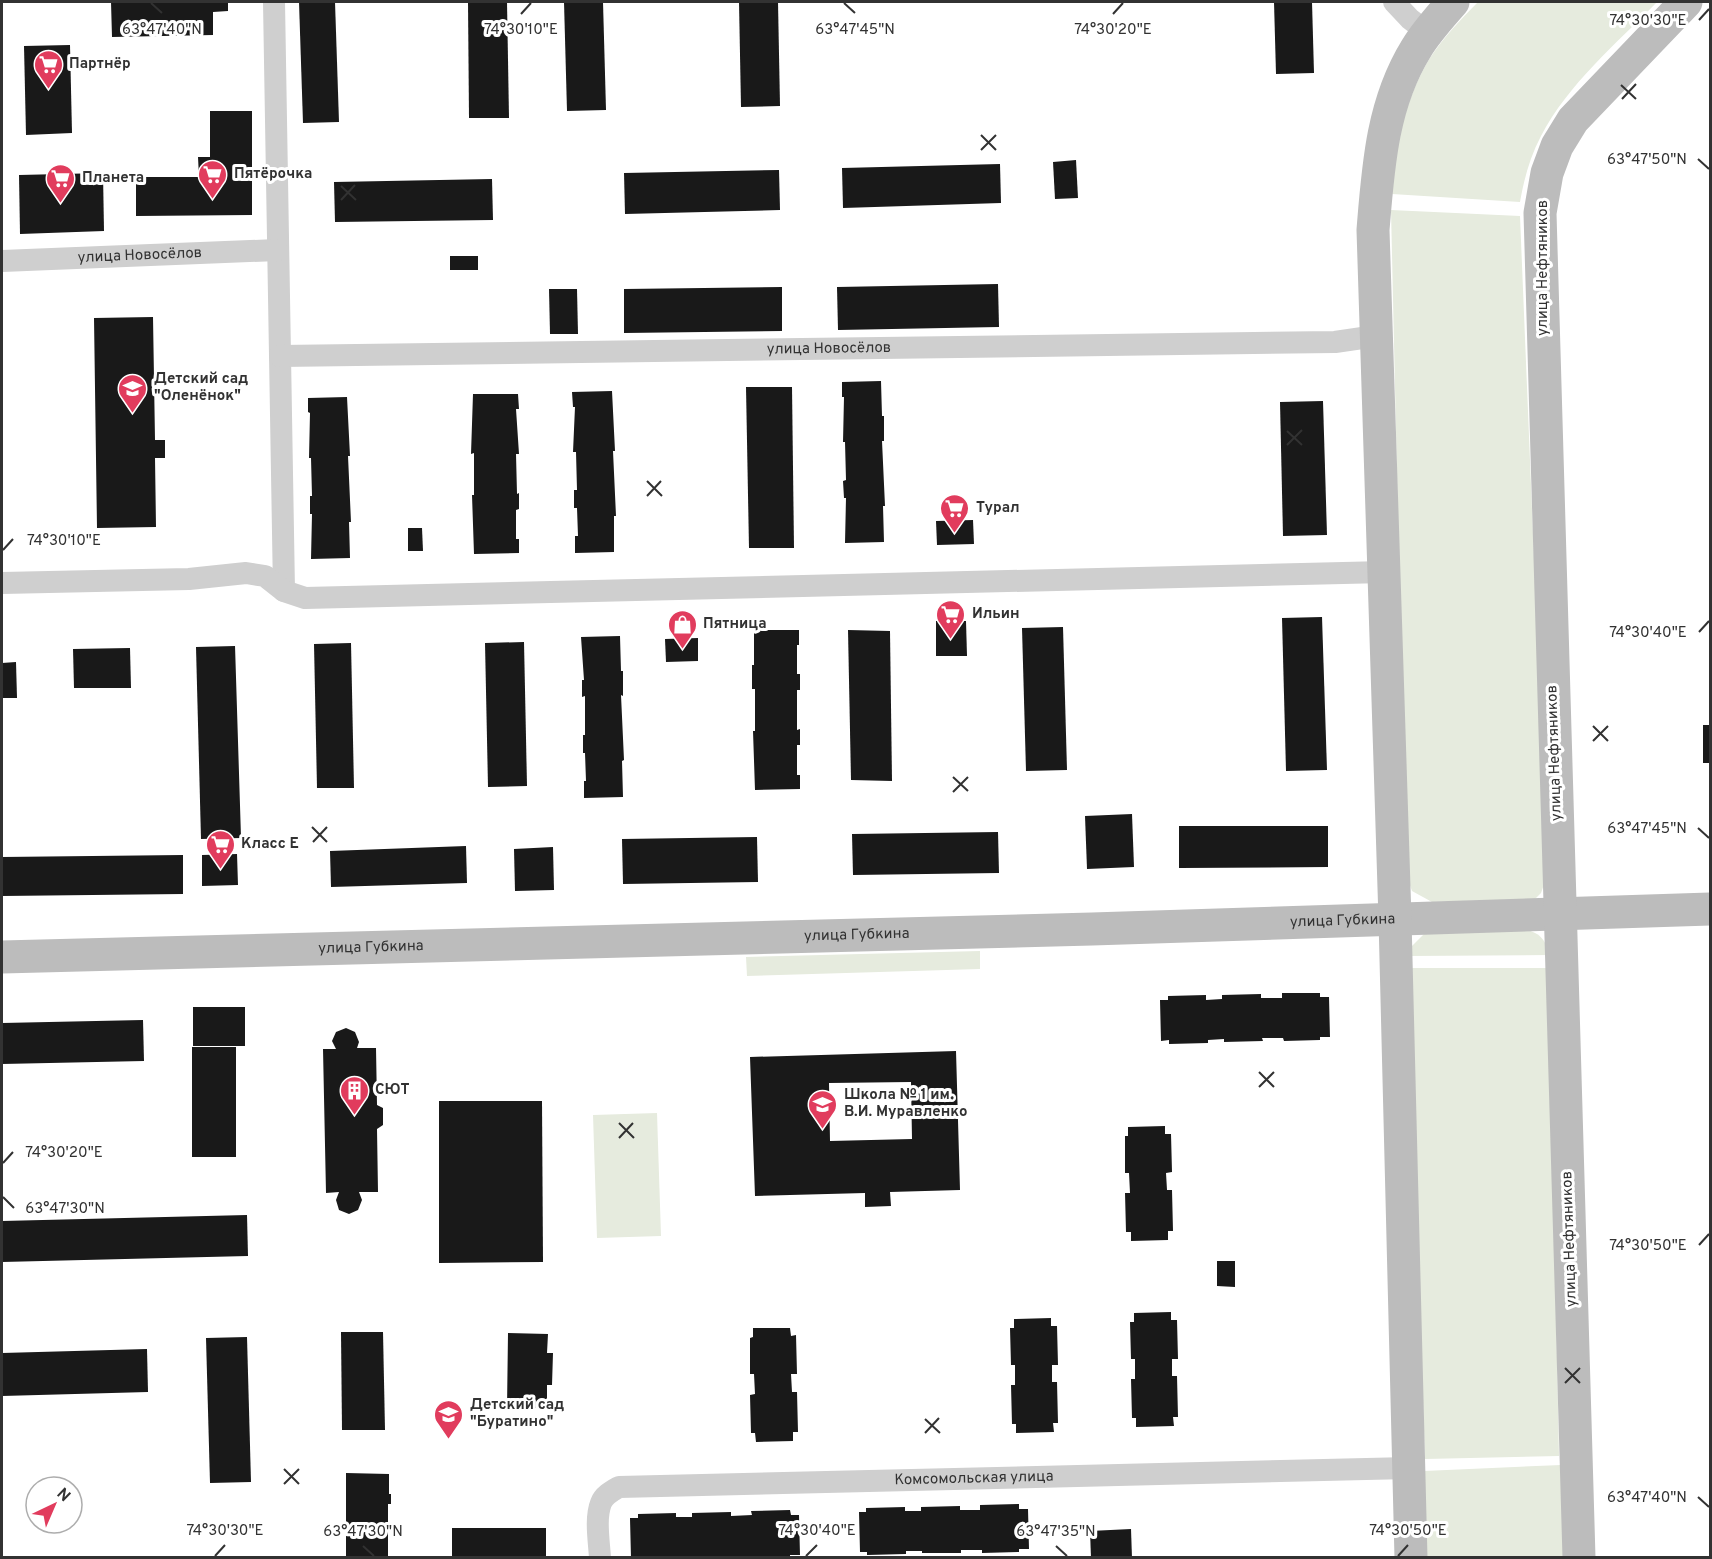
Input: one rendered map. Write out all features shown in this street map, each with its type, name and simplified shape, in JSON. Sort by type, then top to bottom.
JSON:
[{"type":"main road","points":[[1411,1557],[1395,919],[1373,230],[1379,156],[1392,104],[1416,49],[1427,32],[1453,2]]},
{"type":"main road","name":"улица Нефтяников","points":[[1579,1557],[1540,236],[1542,196],[1546,173],[1557,146],[1573,120],[1686,2]]},
{"type":"main road","name":"улица Губкина","points":[[2,957],[1092,929],[1710,909]]},
{"type":"street","points":[[274,2],[284,591]]},
{"type":"street","points":[[1394,2],[1410,19],[1427,32]]},
{"type":"street","name":"улица Новосёлов","points":[[2,261],[277,250]]},
{"type":"street","name":"улица Новосёлов","points":[[280,356],[1335,342],[1376,336]]},
{"type":"street","points":[[2,583],[179,580],[246,573],[265,576],[284,591],[305,598],[1384,572]]},
{"type":"street","name":"Комсомольская улица","points":[[600,1557],[601,1502],[619,1487],[1409,1468]]},
{"type":"shaded area","points":[[1478,2],[1657,2],[1594,65],[1552,117],[1531,160],[1520,202],[1392,194],[1403,123],[1421,73],[1435,50]]},
{"type":"shaded area","points":[[1391,210],[1520,216],[1547,876],[1541,893],[1535,899],[1432,902],[1412,891],[1406,874]]},
{"type":"shaded area","points":[[1526,930],[1542,938],[1549,955],[1408,956],[1412,946],[1424,934]]},
{"type":"shaded area","points":[[980,951],[980,969],[747,976],[746,957]]},
{"type":"shaded area","points":[[1408,968],[1549,968],[1559,1456],[1425,1459]]},
{"type":"shaded area","points":[[657,1113],[661,1236],[597,1238],[593,1115]]},
{"type":"shaded area","points":[[1561,1465],[1564,1557],[1426,1557],[1424,1471]]},
{"type":"building","points":[[111,2],[228,2],[228,11],[213,12],[213,35],[112,37]]},
{"type":"building","points":[[299,2],[335,2],[339,122],[303,123]]},
{"type":"building","points":[[468,2],[507,2],[509,118],[469,118]]},
{"type":"building","points":[[564,2],[603,2],[606,110],[567,111]]},
{"type":"building","points":[[739,2],[778,2],[780,106],[741,107]]},
{"type":"building","points":[[1274,2],[1312,2],[1314,73],[1276,74]]},
{"type":"building","name":"Партнёр","points":[[70,45],[72,133],[26,135],[24,46]]},
{"type":"building","points":[[210,111],[252,111],[252,215],[136,216],[136,177],[199,177],[198,157],[210,157]]},
{"type":"building","points":[[1076,160],[1078,198],[1055,199],[1053,162]]},
{"type":"building","points":[[1000,164],[1001,203],[843,208],[842,168]]},
{"type":"building","points":[[779,170],[780,210],[625,214],[624,173]]},
{"type":"building","name":"Планета","points":[[103,173],[104,231],[20,234],[19,175]]},
{"type":"building","points":[[492,179],[493,220],[335,222],[334,182]]},
{"type":"building","points":[[450,256],[478,256],[478,270],[450,270]]},
{"type":"building","points":[[998,284],[999,327],[838,330],[837,287]]},
{"type":"building","points":[[782,287],[782,331],[624,333],[624,289]]},
{"type":"building","points":[[549,289],[577,289],[578,334],[550,334]]},
{"type":"building","points":[[153,317],[155,440],[165,440],[165,458],[155,458],[156,527],[97,528],[94,318]]},
{"type":"building","points":[[881,381],[882,416],[884,416],[884,441],[882,441],[884,542],[845,543],[846,498],[844,498],[843,481],[846,480],[842,382]]},
{"type":"building","points":[[746,387],[792,387],[794,548],[749,548]]},
{"type":"building","points":[[612,391],[616,516],[614,516],[614,552],[575,553],[575,536],[578,536],[577,508],[574,508],[574,490],[577,490],[576,452],[573,452],[575,407],[573,407],[572,392]]},
{"type":"building","points":[[473,394],[518,394],[519,409],[516,409],[519,454],[516,454],[519,509],[516,510],[516,539],[519,539],[519,553],[474,554],[472,495],[474,495],[474,453],[471,454]]},
{"type":"building","points":[[347,397],[350,456],[348,456],[350,558],[311,559],[310,496],[312,496],[308,398]]},
{"type":"building","points":[[1323,401],[1327,535],[1283,536],[1280,402]]},
{"type":"building","name":"Турал","points":[[973,520],[974,544],[937,545],[936,521]]},
{"type":"building","points":[[408,528],[422,528],[423,551],[408,551]]},
{"type":"building","points":[[1322,617],[1327,770],[1286,771],[1282,618]]},
{"type":"building","name":"Ильин","points":[[936,621],[966,621],[967,656],[936,656]]},
{"type":"building","points":[[1063,627],[1067,770],[1026,771],[1022,628]]},
{"type":"building","points":[[754,630],[799,630],[797,674],[800,674],[800,690],[797,690],[797,730],[800,729],[800,745],[797,745],[797,775],[800,775],[800,789],[755,790],[753,731],[755,731],[755,689],[752,689]]},
{"type":"building","points":[[848,630],[890,631],[892,781],[851,780]]},
{"type":"building","points":[[620,636],[621,671],[623,671],[623,696],[621,695],[623,797],[584,798],[584,781],[586,781],[585,753],[583,753],[585,696],[582,697],[582,680],[584,680],[581,637]]},
{"type":"building","points":[[698,638],[698,661],[666,662],[665,639]]},
{"type":"building","points":[[524,642],[527,786],[488,787],[485,643]]},
{"type":"building","points":[[351,643],[354,788],[317,788],[314,644]]},
{"type":"building","points":[[235,646],[241,838],[201,839],[196,647]]},
{"type":"building","points":[[130,648],[131,688],[74,688],[73,649]]},
{"type":"building","points":[[16,662],[17,698],[2,698],[2,663]]},
{"type":"building","points":[[1703,725],[1710,725],[1710,763],[1703,763]]},
{"type":"building","points":[[1132,814],[1134,867],[1087,869],[1085,816]]},
{"type":"building","points":[[1179,826],[1328,826],[1328,867],[1179,868]]},
{"type":"building","points":[[998,832],[999,873],[853,875],[852,834]]},
{"type":"building","points":[[757,837],[758,882],[623,884],[622,839]]},
{"type":"building","points":[[466,846],[467,883],[331,887],[330,851]]},
{"type":"building","points":[[553,847],[554,890],[515,891],[514,849]]},
{"type":"building","name":"Класс Е","points":[[237,854],[238,885],[202,886],[202,855]]},
{"type":"building","points":[[183,855],[183,894],[2,896],[2,857]]},
{"type":"building","points":[[1282,993],[1320,993],[1320,997],[1329,997],[1330,1037],[1320,1037],[1320,1040],[1284,1041],[1283,1038],[1262,1038],[1263,1041],[1224,1042],[1224,1039],[1208,1040],[1208,1043],[1169,1044],[1169,1040],[1161,1041],[1160,1000],[1168,1000],[1168,996],[1206,995],[1206,1000],[1222,999],[1222,995],[1261,994],[1261,998],[1282,998]]},
{"type":"building","points":[[193,1007],[245,1007],[245,1046],[193,1046]]},
{"type":"building","points":[[143,1020],[144,1061],[2,1064],[2,1023]]},
{"type":"building","name":"СЮТ","points":[[346,1028],[355,1032],[359,1042],[357,1048],[376,1048],[377,1105],[383,1108],[383,1125],[377,1129],[378,1192],[359,1192],[362,1200],[358,1210],[349,1214],[339,1210],[336,1200],[339,1192],[326,1193],[323,1049],[336,1049],[332,1041],[336,1032]]},
{"type":"building","points":[[192,1047],[236,1047],[236,1157],[192,1157]]},
{"type":"building","points":[[956,1051],[960,1190],[890,1192],[891,1206],[865,1207],[865,1193],[755,1196],[750,1057]],"holes":[[[911,1082],[912,1139],[830,1141],[829,1083]]]},
{"type":"building","points":[[439,1101],[542,1101],[543,1262],[439,1263]]},
{"type":"building","points":[[1165,1126],[1165,1134],[1171,1134],[1172,1172],[1166,1173],[1167,1190],[1172,1190],[1173,1231],[1168,1231],[1168,1240],[1131,1241],[1131,1232],[1126,1232],[1125,1193],[1130,1193],[1129,1173],[1125,1173],[1125,1136],[1128,1136],[1128,1127]]},
{"type":"building","points":[[247,1215],[248,1256],[2,1262],[2,1221]]},
{"type":"building","points":[[1217,1261],[1235,1261],[1235,1287],[1217,1286]]},
{"type":"building","points":[[1171,1312],[1171,1320],[1177,1320],[1178,1359],[1172,1359],[1172,1376],[1177,1376],[1178,1417],[1173,1417],[1174,1426],[1136,1427],[1136,1418],[1132,1418],[1131,1379],[1135,1379],[1135,1359],[1131,1359],[1130,1322],[1134,1322],[1134,1313]]},
{"type":"building","points":[[1051,1318],[1051,1326],[1057,1326],[1058,1365],[1052,1365],[1052,1382],[1057,1382],[1058,1423],[1053,1423],[1054,1432],[1016,1433],[1016,1424],[1012,1424],[1011,1385],[1015,1385],[1015,1365],[1011,1365],[1010,1328],[1014,1328],[1014,1319]]},
{"type":"building","points":[[753,1328],[790,1328],[791,1336],[796,1335],[797,1374],[791,1374],[792,1392],[797,1392],[798,1432],[793,1432],[793,1441],[756,1442],[755,1433],[751,1433],[750,1395],[755,1394],[754,1374],[750,1374],[750,1338],[753,1337]]},
{"type":"building","points":[[341,1332],[383,1332],[385,1430],[342,1430]]},
{"type":"building","points":[[508,1333],[548,1334],[547,1353],[553,1353],[552,1385],[547,1385],[547,1408],[507,1408]]},
{"type":"building","points":[[247,1337],[251,1482],[210,1483],[206,1338]]},
{"type":"building","points":[[147,1349],[148,1392],[2,1396],[2,1353]]},
{"type":"building","points":[[346,1473],[389,1474],[391,1504],[388,1504],[388,1558],[346,1558]]},
{"type":"building","points":[[1019,1504],[1019,1509],[1028,1509],[1029,1549],[1019,1549],[1019,1552],[982,1553],[982,1550],[961,1550],[961,1553],[906,1551],[906,1554],[867,1555],[867,1552],[860,1552],[859,1512],[866,1512],[866,1508],[905,1507],[905,1511],[921,1511],[921,1507],[960,1506],[960,1510],[980,1510],[980,1505]]},
{"type":"building","points":[[790,1510],[791,1515],[799,1515],[800,1555],[790,1555],[790,1558],[754,1558],[754,1556],[631,1558],[630,1518],[638,1518],[638,1514],[676,1513],[676,1517],[692,1517],[692,1513],[731,1512],[731,1516],[752,1515],[751,1511]]},
{"type":"building","points":[[452,1528],[546,1528],[546,1558],[452,1558]]},
{"type":"building","points":[[1131,1529],[1132,1558],[1091,1558],[1090,1531]]},
{"type":"place","name":"Партнёр","points":[[48,90]]},
{"type":"place","name":"Пятёрочка","points":[[213,200]]},
{"type":"place","name":"Планета","points":[[61,204]]},
{"type":"place","name":"Детский сад \"Оленёнок\"","points":[[133,414]]},
{"type":"place","name":"Турал","points":[[955,534]]},
{"type":"place","name":"Ильин","points":[[951,640]]},
{"type":"place","name":"Пятница","points":[[682,650]]},
{"type":"place","name":"Класс Е","points":[[220,870]]},
{"type":"place","name":"СЮТ","points":[[354,1116]]},
{"type":"place","name":"Школа № 1 им. В.И. Муравленко","points":[[823,1130]]},
{"type":"place","name":"Детский сад \"Буратино\"","points":[[449,1440]]}]
